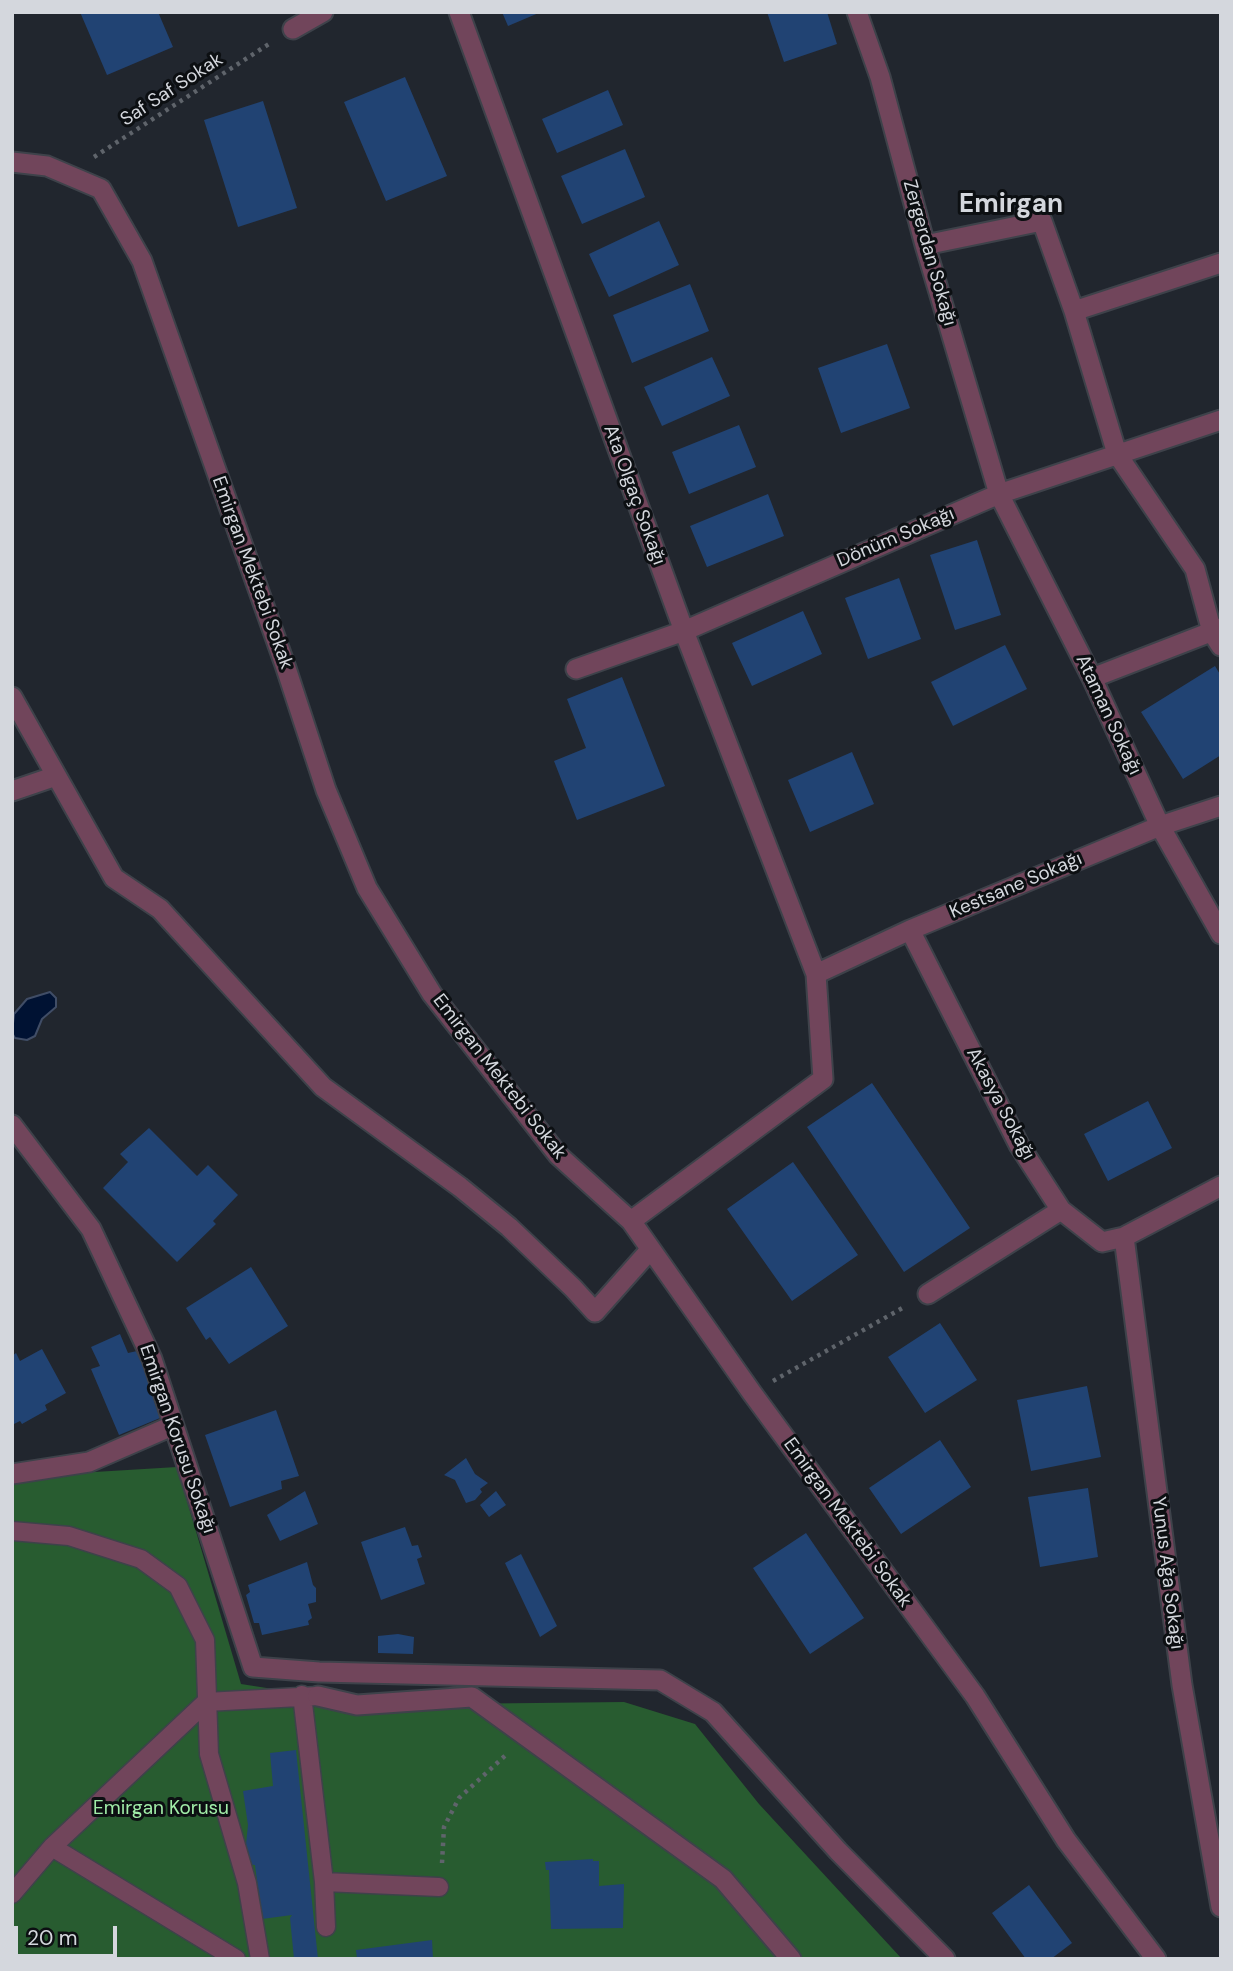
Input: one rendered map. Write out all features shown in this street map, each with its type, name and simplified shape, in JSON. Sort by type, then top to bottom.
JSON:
[{"type":"street","points":[[293,29],[323,12]]},
{"type":"street","name":"Ata Olgaç Sokağı","points":[[459,12],[684,631],[816,974],[823,1079],[631,1221]]},
{"type":"street","name":"Zergerdan Sokağı","points":[[857,12],[880,77],[925,245],[999,494]]},
{"type":"street","name":"Emirgan Mektebi Sokak","points":[[12,162],[47,166],[101,189],[142,261],[326,790],[367,888],[432,994],[558,1155],[631,1221],[752,1393],[975,1696],[1066,1840],[1156,1959]]},
{"type":"street","points":[[925,245],[1042,221],[1074,311],[1117,454],[1195,569],[1218,635],[1092,678]]},
{"type":"street","points":[[1074,311],[1221,262]]},
{"type":"street","name":"Dönüm Sokağı","points":[[576,669],[684,631],[999,494],[1221,420]]},
{"type":"street","name":"Ataman Sokağı","points":[[999,494],[1092,678],[1160,826],[1221,934]]},
{"type":"street","points":[[12,697],[114,878],[160,909],[323,1087],[460,1187],[509,1227],[595,1312],[650,1250]]},
{"type":"street","points":[[12,791],[56,776]]},
{"type":"street","name":"Kestsane Sokağı","points":[[816,974],[910,930],[1160,826],[1221,806]]},
{"type":"street","name":"Akasya Sokağı","points":[[910,930],[1019,1145],[1061,1210],[1102,1242],[1124,1237]]},
{"type":"street","name":"Emirgan Korusu Sokağı","points":[[12,1125],[91,1229],[152,1359],[253,1667],[660,1680],[713,1712],[838,1851],[945,1959]]},
{"type":"street","points":[[1124,1237],[1221,1186]]},
{"type":"street","points":[[928,1294],[1061,1210]]},
{"type":"street","name":"Yunus Ağa Sokağı","points":[[1124,1237],[1181,1685],[1221,1907]]},
{"type":"street","points":[[12,1474],[89,1462],[172,1426]]},
{"type":"street","points":[[310,1696],[357,1705],[472,1697],[723,1879],[790,1959]]},
{"type":"lane","points":[[12,1531],[69,1536],[141,1559],[178,1586],[205,1640],[209,1754],[247,1883],[260,1959]]},
{"type":"lane","points":[[12,1894],[52,1847],[206,1702],[310,1696],[326,1927]]},
{"type":"lane","points":[[52,1847],[236,1959]]},
{"type":"lane","points":[[324,1882],[439,1887]]},
{"type":"path","name":"Saf Saf Sokak","points":[[66,175],[293,29]]},
{"type":"path","points":[[752,1393],[928,1294]]},
{"type":"path","points":[[439,1887],[444,1827],[458,1798],[527,1737]]},
{"type":"green space","name":"Emirgan Korusu","points":[[177,1467],[241,1684],[357,1705],[624,1702],[695,1724],[759,1804],[902,1959],[12,1959],[12,1477]]},
{"type":"water","points":[[50,992],[56,998],[56,1007],[42,1019],[35,1036],[27,1040],[15,1038],[12,1033],[14,1014],[27,999]]},
{"type":"building","points":[[80,12],[158,12],[173,47],[107,75]]},
{"type":"building","points":[[502,12],[541,12],[508,26]]},
{"type":"building","points":[[767,12],[827,12],[837,44],[784,62]]},
{"type":"building","points":[[405,77],[447,176],[386,201],[344,102]]},
{"type":"building","points":[[608,90],[623,125],[557,153],[542,119]]},
{"type":"building","points":[[263,101],[297,208],[238,227],[204,120]]},
{"type":"building","points":[[625,149],[645,197],[582,224],[561,176]]},
{"type":"building","points":[[659,221],[679,265],[609,297],[589,254]]},
{"type":"building","points":[[690,284],[709,331],[632,363],[613,315]]},
{"type":"building","points":[[887,344],[910,408],[841,433],[818,368]]},
{"type":"building","points":[[712,357],[730,396],[662,426],[644,387]]},
{"type":"building","points":[[739,425],[756,467],[689,494],[672,452]]},
{"type":"building","points":[[768,494],[784,536],[707,567],[690,526]]},
{"type":"building","points":[[977,540],[1001,615],[955,630],[930,555]]},
{"type":"building","points":[[899,578],[921,639],[868,659],[845,598]]},
{"type":"building","points":[[803,611],[822,654],[752,686],[732,643]]},
{"type":"building","points":[[1005,645],[1027,689],[953,726],[931,682]]},
{"type":"building","points":[[1215,666],[1221,676],[1221,755],[1183,779],[1141,712]]},
{"type":"building","points":[[622,677],[665,786],[577,820],[554,761],[586,748],[567,699]]},
{"type":"building","points":[[852,752],[874,804],[810,832],[788,780]]},
{"type":"building","points":[[872,1083],[970,1228],[904,1272],[807,1127]]},
{"type":"building","points":[[1148,1101],[1172,1148],[1108,1181],[1084,1134]]},
{"type":"building","points":[[149,1128],[197,1176],[208,1165],[238,1195],[213,1221],[216,1224],[177,1262],[103,1188],[128,1162],[120,1154]]},
{"type":"building","points":[[793,1162],[858,1255],[792,1301],[727,1209]]},
{"type":"building","points":[[251,1267],[288,1326],[229,1364],[210,1337],[206,1340],[186,1308]]},
{"type":"building","points":[[940,1323],[977,1380],[925,1413],[888,1357]]},
{"type":"building","points":[[120,1334],[128,1353],[137,1351],[157,1396],[153,1398],[160,1418],[119,1435],[91,1369],[100,1366],[91,1347]]},
{"type":"building","points":[[42,1349],[66,1393],[45,1405],[47,1410],[22,1424],[20,1421],[12,1425],[12,1356],[16,1353],[20,1361]]},
{"type":"building","points":[[1087,1386],[1101,1457],[1031,1471],[1017,1400]]},
{"type":"building","points":[[276,1410],[299,1476],[281,1481],[282,1489],[230,1507],[205,1435]]},
{"type":"building","points":[[940,1440],[971,1487],[901,1534],[869,1488]]},
{"type":"building","points":[[466,1458],[475,1474],[488,1483],[480,1489],[482,1492],[475,1500],[466,1503],[455,1480],[444,1475]]},
{"type":"building","points":[[1088,1488],[1098,1557],[1040,1567],[1028,1497]]},
{"type":"building","points":[[305,1491],[318,1524],[280,1541],[267,1515]]},
{"type":"building","points":[[496,1491],[506,1505],[489,1517],[480,1505]]},
{"type":"building","points":[[405,1527],[412,1546],[418,1545],[422,1557],[417,1559],[425,1584],[381,1600],[361,1542]]},
{"type":"building","points":[[806,1533],[864,1618],[810,1654],[753,1568]]},
{"type":"building","points":[[521,1554],[557,1626],[540,1637],[505,1563]]},
{"type":"building","points":[[307,1562],[316,1588],[316,1602],[308,1604],[312,1618],[308,1621],[309,1625],[262,1635],[259,1623],[254,1623],[246,1595],[250,1592],[248,1585]]},
{"type":"building","points":[[398,1634],[414,1637],[413,1654],[378,1653],[378,1636]]},
{"type":"building","points":[[296,1750],[318,1959],[294,1959],[290,1918],[292,1915],[262,1919],[255,1865],[244,1864],[248,1825],[243,1791],[273,1786],[270,1753]]},
{"type":"building","points":[[593,1859],[599,1861],[599,1886],[624,1884],[623,1928],[551,1929],[549,1870],[546,1870],[545,1862]]},
{"type":"building","points":[[1029,1885],[1072,1943],[1051,1959],[1026,1959],[992,1913]]},
{"type":"building","points":[[432,1940],[433,1959],[357,1959],[356,1950]]},
{"type":"district","name":"Emirgan","points":[[1011,205]]}]
